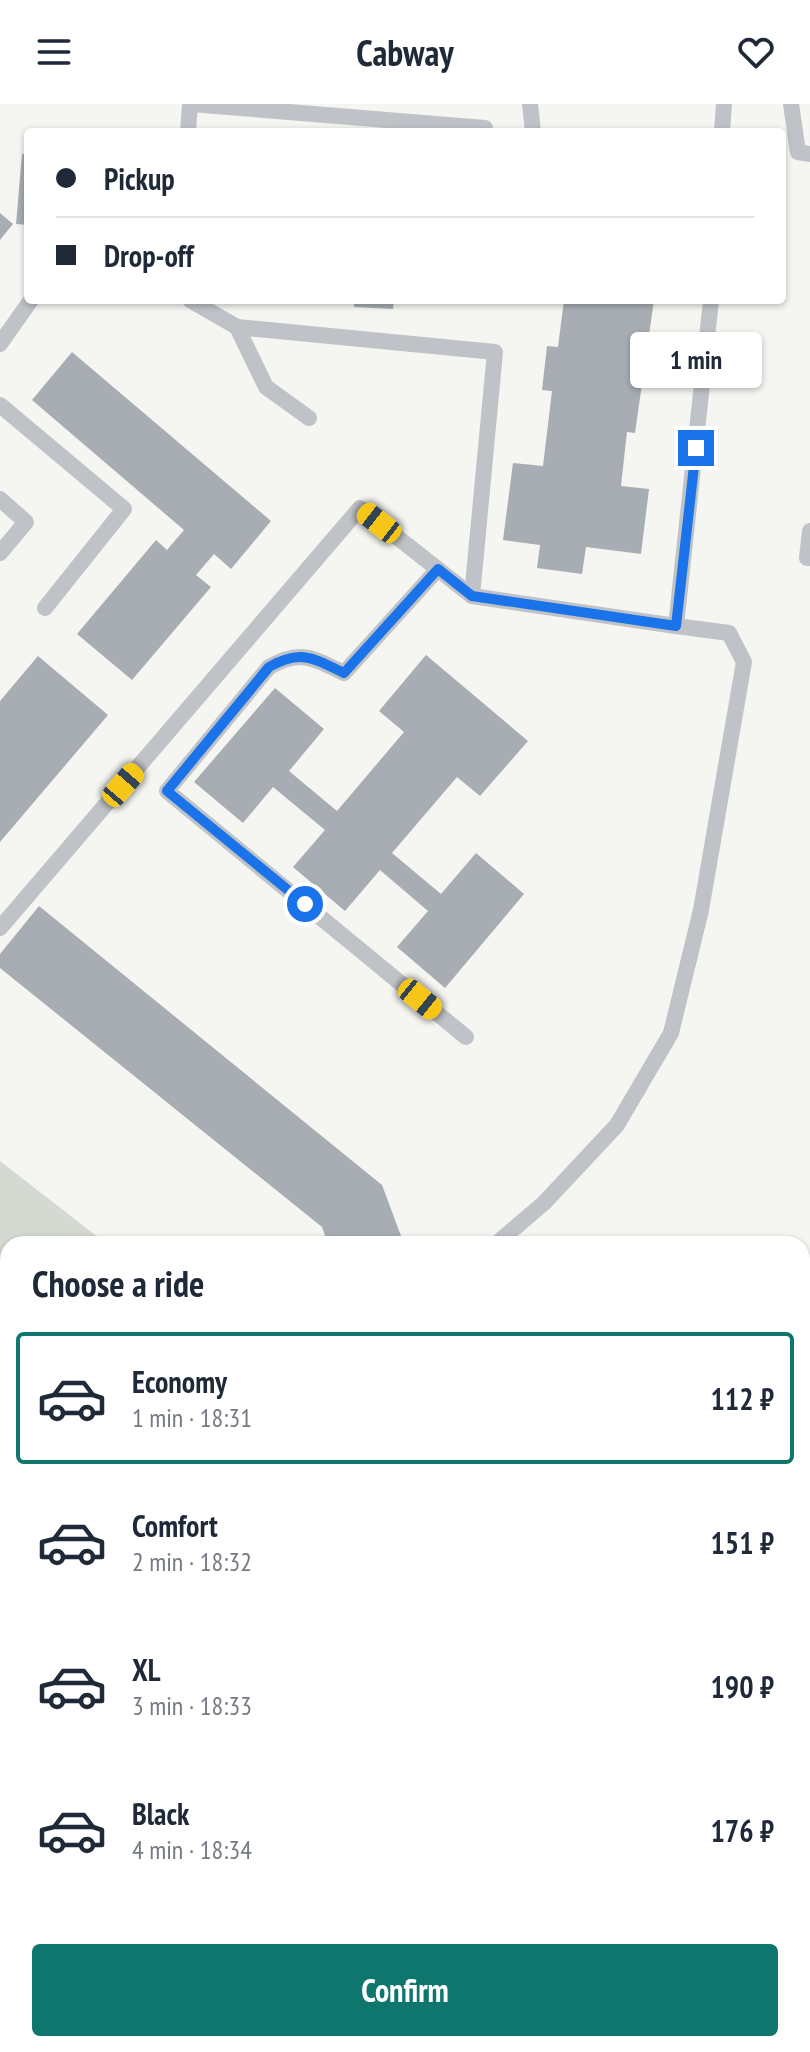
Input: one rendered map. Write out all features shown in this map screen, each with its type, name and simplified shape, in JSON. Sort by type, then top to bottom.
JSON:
[{"type":"lane","points":[[188,128],[190,104],[485,128]]},
{"type":"lane","points":[[530,104],[533,128]]},
{"type":"lane","points":[[722,128],[724,104]]},
{"type":"lane","points":[[791,104],[798,152],[810,154]]},
{"type":"lane","points":[[0,344],[28,304]]},
{"type":"lane","points":[[197,304],[237,327],[495,352],[472,596]]},
{"type":"lane","points":[[676,626],[711,304]]},
{"type":"lane","points":[[237,327],[266,387],[309,418]]},
{"type":"lane","points":[[0,405],[124,509],[45,608]]},
{"type":"lane","points":[[0,499],[26,522],[0,553]]},
{"type":"lane","points":[[0,928],[360,508],[472,596],[729,633],[744,662],[701,910],[671,1033],[617,1125],[544,1203],[505,1236]]},
{"type":"lane","points":[[810,531],[807,558],[810,558]]},
{"type":"lane","points":[[438,569],[344,673],[312,657],[290,655],[269,667],[167,791],[466,1037]]},
{"type":"shaded area","points":[[0,1161],[96,1236],[0,1236]]},
{"type":"building","points":[[22,154],[24,154],[24,225],[16,224]]},
{"type":"building","points":[[0,213],[13,224],[0,240]]},
{"type":"building","points":[[354,304],[394,304],[393,309],[354,307]]},
{"type":"building","points":[[563,304],[653,304],[635,433],[627,432],[621,486],[649,489],[641,554],[586,547],[582,574],[537,568],[540,545],[503,540],[513,463],[543,466],[552,391],[542,390],[547,346],[558,347]]},
{"type":"building","points":[[72,352],[271,521],[231,569],[214,554],[196,575],[211,587],[132,680],[77,634],[156,540],[167,550],[184,530],[32,400]]},
{"type":"building","points":[[426,655],[528,741],[480,796],[457,777],[392,853],[441,894],[476,853],[524,894],[445,988],[397,947],[428,911],[380,870],[345,911],[293,867],[325,830],[273,787],[243,823],[194,782],[275,688],[324,729],[289,771],[337,811],[404,732],[379,711]]},
{"type":"building","points":[[38,656],[108,715],[0,842],[0,701]]},
{"type":"building","points":[[39,906],[382,1185],[401,1236],[325,1236],[322,1227],[0,968],[0,954]]},
{"type":"route","points":[[305,904],[167,791],[269,667],[290,655],[312,657],[344,673],[438,569],[472,596],[676,626],[696,448]]}]
